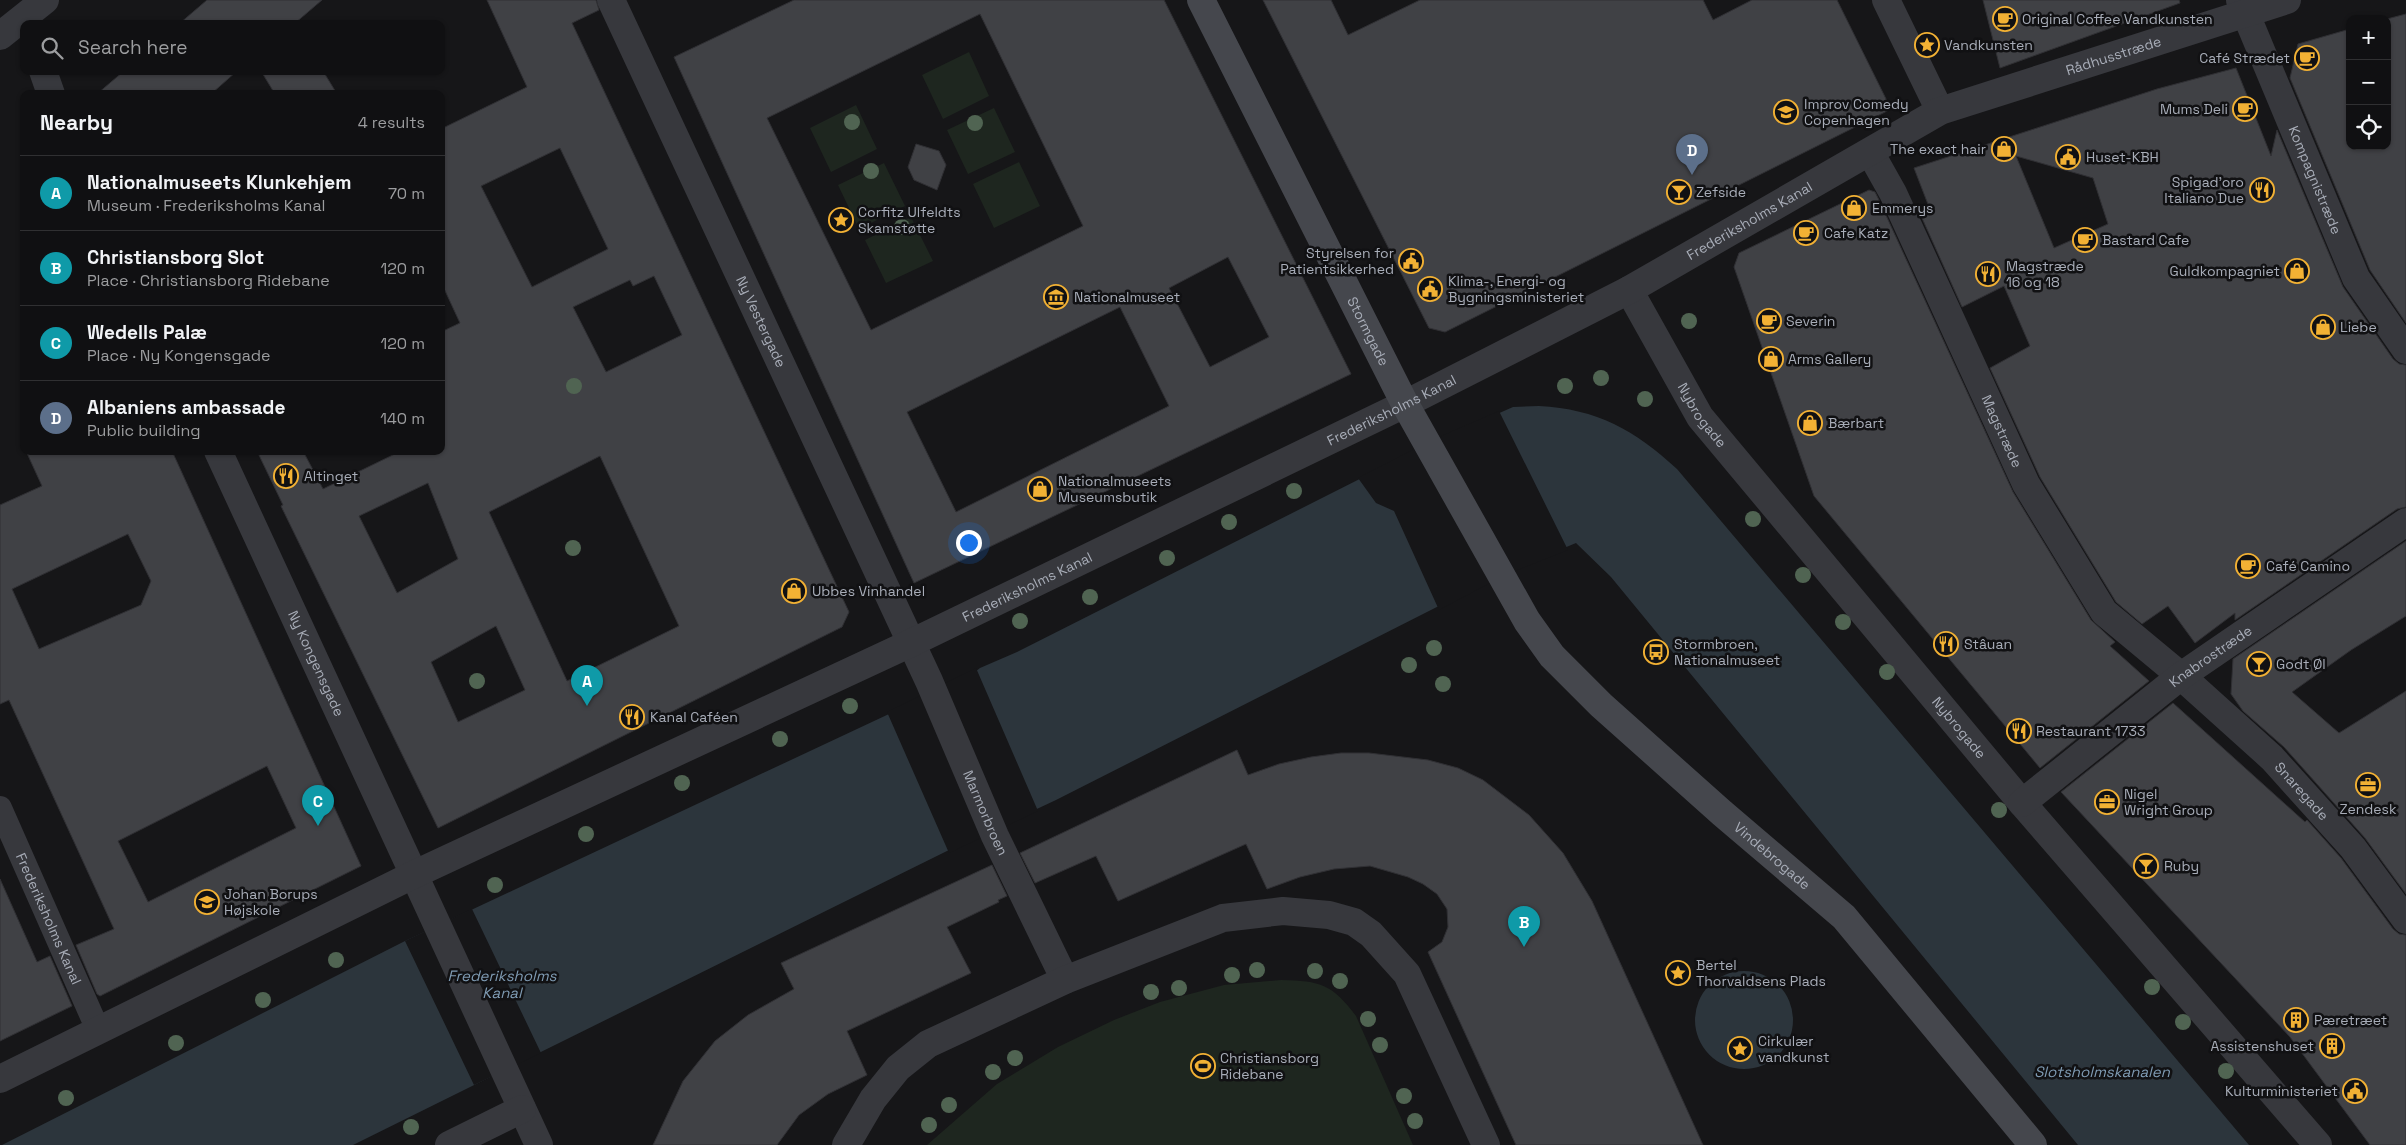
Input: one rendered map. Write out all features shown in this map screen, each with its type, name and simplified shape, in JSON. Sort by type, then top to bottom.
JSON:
[{"type":"street","name":"Ny Vestergade","points":[[611,0],[911,643]]},
{"type":"street","name":"Stormgade","points":[[1201,0],[1405,404],[1503,580]]},
{"type":"street","points":[[1886,0],[1940,111]]},
{"type":"street","name":"Rådhusstræde","points":[[1940,111],[2243,7],[2287,0]]},
{"type":"street","name":"Kompagnistræde","points":[[2243,7],[2356,278],[2406,350]]},
{"type":"street","points":[[0,36],[28,10]]},
{"type":"street","points":[[44,75],[50,90]]},
{"type":"street","name":"Frederiksholms Kanal","points":[[0,1079],[415,874],[911,643],[1405,404],[1629,290],[1940,111]]},
{"type":"street","name":"Magstræde","points":[[1870,152],[1892,193],[2026,484],[2104,612],[2181,676]]},
{"type":"street","name":"Nybrogade","points":[[1629,290],[1700,417],[2022,802],[2318,1145]]},
{"type":"street","name":"Ny Kongensgade","points":[[220,455],[539,1145]]},
{"type":"street","name":"Knabrostræde","points":[[2022,802],[2181,676],[2406,522]]},
{"type":"street","name":"Vindebrogade","points":[[1503,580],[1526,621],[1552,656],[1574,680],[1722,813],[1844,917],[2033,1145]]},
{"type":"street","name":"Marmorbroen","points":[[911,643],[995,836],[1065,980]]},
{"type":"street","name":"Snaregade","points":[[2181,676],[2272,758],[2353,848],[2406,920]]},
{"type":"street","points":[[846,1145],[873,1099],[898,1068],[928,1044],[1065,980],[1223,918],[1283,911],[1329,915],[1354,922],[1371,934],[1407,974],[1486,1145]]},
{"type":"street","points":[[449,1145],[522,1109]]},
{"type":"lane","name":"Frederiksholms Kanal","points":[[0,808],[98,1030]]},
{"type":"shaded area","points":[[969,52],[989,96],[943,119],[922,75]]},
{"type":"shaded area","points":[[856,105],[877,149],[831,172],[810,128]]},
{"type":"shaded area","points":[[994,108],[1015,152],[968,174],[947,130]]},
{"type":"shaded area","points":[[1019,162],[1040,206],[994,228],[973,184]]},
{"type":"shaded area","points":[[884,163],[905,206],[859,229],[838,185]]},
{"type":"shaded area","points":[[911,217],[933,261],[886,283],[865,240]]},
{"type":"shaded area","name":"Christiansborg Ridebane","points":[[1281,980],[1316,983],[1332,991],[1348,1005],[1356,1016],[1413,1145],[927,1145],[997,1084],[1058,1047],[1114,1020],[1160,1002],[1224,985]]},
{"type":"water","name":"Frederiksholms Kanal","points":[[1539,406],[1579,412],[1614,424],[1646,443],[1677,469],[2249,1145],[2078,1145],[1611,577],[1576,543],[1504,573],[1056,800],[947,851],[353,1145],[2,1145],[405,941],[970,676],[980,668],[1017,652],[1427,445],[1513,407]]},
{"type":"water","points":[[1744,971],[1763,975],[1778,986],[1789,1001],[1793,1020],[1789,1039],[1778,1054],[1763,1065],[1744,1069],[1725,1065],[1710,1054],[1699,1039],[1695,1020],[1699,1001],[1710,986],[1725,975]]},
{"type":"pier","points":[[1499,411],[1568,550],[1505,575],[1439,610],[1394,511],[1376,503],[1358,478],[1432,440]]},
{"type":"pier","points":[[976,668],[1038,811],[949,853],[887,712]]},
{"type":"pier","points":[[472,909],[541,1053],[474,1085],[405,941]]},
{"type":"building","points":[[207,0],[322,0],[299,20],[184,20]]},
{"type":"building","points":[[487,0],[596,0],[599,10],[572,23],[849,612],[842,627],[438,828],[281,506],[283,505],[259,455],[305,455],[323,489],[393,455],[445,455],[445,330],[460,323],[445,291],[445,127],[527,87]],"holes":[[[560,148],[608,249],[532,287],[481,186]],[[654,276],[682,335],[606,372],[573,307],[630,280],[633,286]],[[600,456],[679,626],[567,681],[489,512]],[[428,483],[458,559],[397,593],[359,516]],[[496,626],[525,690],[458,722],[431,662]]]},
{"type":"building","name":"Nationalmuseet","points":[[794,0],[1164,0],[1351,374],[914,583],[674,57]],"holes":[[[980,14],[1083,226],[871,330],[767,118]],[[1228,257],[1269,337],[1210,367],[1169,288]],[[1120,307],[1169,406],[956,512],[907,412]]]},
{"type":"building","points":[[1263,0],[1331,0],[1348,35],[1420,0],[1703,0],[1713,20],[1752,0],[1837,0],[1891,109],[1445,332],[1429,328]]},
{"type":"building","points":[[1983,0],[2179,0],[2180,3],[2000,68]]},
{"type":"building","points":[[2406,14],[2406,323],[2370,270],[2290,78],[2298,44],[2346,30],[2346,150],[2391,150],[2391,18]]},
{"type":"building","points":[[2236,68],[2271,156],[2277,130],[2343,287],[2393,359],[2399,364],[2406,365],[2406,507],[2397,509],[2235,620],[2235,613],[2195,643],[2168,606],[2142,624],[2116,602],[2040,477],[1990,368],[2030,346],[2004,286],[1962,307],[1917,207],[1931,212],[1914,168],[2157,89]],"holes":[[[2016,156],[2093,178],[2108,224],[2054,248]]]},
{"type":"building","points":[[119,75],[232,75],[216,90],[102,90]]},
{"type":"building","points":[[263,75],[325,75],[335,90],[273,90]]},
{"type":"building","points":[[916,144],[939,151],[946,165],[937,190],[914,180],[908,167]]},
{"type":"building","points":[[1869,190],[1875,192],[1879,200],[2013,492],[2091,620],[2115,642],[2110,646],[2149,681],[2040,768],[1814,496],[1734,267],[1739,253]]},
{"type":"building","points":[[28,455],[174,455],[361,866],[100,996],[97,994],[76,945],[114,929],[9,700],[0,704],[0,505],[42,486]],"holes":[[[128,534],[151,581],[141,605],[39,649],[12,589]],[[267,766],[296,828],[148,902],[118,841]]]},
{"type":"building","points":[[2406,541],[2406,616],[2351,650],[2292,692],[2339,733],[2406,691],[2406,894],[2365,838],[2284,747],[2243,711],[2231,694],[2233,659]]},
{"type":"building","points":[[2173,703],[2305,822],[2307,820],[2341,858],[2393,929],[2399,934],[2406,935],[2406,1145],[2370,1145],[2290,1037],[2061,792]]},
{"type":"building","points":[[1237,750],[1248,775],[1279,764],[1341,753],[1369,753],[1428,760],[1458,768],[1483,780],[1529,815],[1563,853],[1592,901],[1703,1145],[1516,1145],[1428,952],[1442,942],[1448,927],[1447,909],[1437,894],[1423,884],[1408,877],[1370,866],[1334,869],[1300,877],[1267,889],[1246,844],[1118,901],[1096,856],[1035,883],[1020,853]]},
{"type":"building","points":[[992,865],[1007,896],[998,900],[999,902],[947,927],[971,973],[847,1031],[867,1075],[828,1094],[799,1115],[777,1145],[653,1145],[683,1081],[715,1041],[748,1015],[794,989],[781,963]]},
{"type":"building","points":[[0,879],[37,962],[50,956],[72,1006],[0,1041]]},
{"type":"place","name":"Original Coffee Vandkunsten","points":[[2005,19]]},
{"type":"place","name":"Vandkunsten","points":[[1927,45]]},
{"type":"place","name":"Café Strædet","points":[[2307,58]]},
{"type":"place","name":"Mums Deli","points":[[2245,109]]},
{"type":"place","name":"Improv Comedy Copenhagen","points":[[1786,112]]},
{"type":"place","name":"The exact hair","points":[[2004,149]]},
{"type":"place","name":"Huset-KBH","points":[[2068,157]]},
{"type":"place","name":"Albaniens ambassade","points":[[1692,175]]},
{"type":"place","name":"Spigad'oro Italiano Due","points":[[2262,190]]},
{"type":"place","name":"Zefside","points":[[1679,192]]},
{"type":"place","name":"Emmerys","points":[[1854,208]]},
{"type":"place","name":"Corfitz Ulfeldts Skamstøtte","points":[[841,220]]},
{"type":"place","name":"Cafe Katz","points":[[1806,233]]},
{"type":"place","name":"Bastard Cafe","points":[[2085,240]]},
{"type":"place","name":"Styrelsen for Patientsikkerhed","points":[[1411,261]]},
{"type":"place","name":"Guldkompagniet","points":[[2297,271]]},
{"type":"place","name":"Magstræde 16 og 18","points":[[1988,274]]},
{"type":"place","name":"Klima-, Energi- og Bygningsministeriet","points":[[1430,289]]},
{"type":"place","name":"Nationalmuseet","points":[[1056,297]]},
{"type":"place","name":"Severin","points":[[1769,321]]},
{"type":"place","name":"Liebe","points":[[2323,327]]},
{"type":"place","name":"Arms Gallery","points":[[1771,359]]},
{"type":"place","name":"Bærbart","points":[[1810,423]]},
{"type":"place","name":"Altinget","points":[[286,476]]},
{"type":"place","name":"Nationalmuseets Museumsbutik","points":[[1040,489]]},
{"type":"place","name":"Café Camino","points":[[2248,566]]},
{"type":"place","name":"Ubbes Vinhandel","points":[[794,591]]},
{"type":"place","name":"Stâuan","points":[[1946,644]]},
{"type":"place","name":"Stormbroen, Nationalmuseet","points":[[1656,652]]},
{"type":"place","name":"Godt Øl","points":[[2259,664]]},
{"type":"place","name":"Nationalmuseets Klunkehjem","points":[[587,706]]},
{"type":"place","name":"Kanal Caféen","points":[[632,717]]},
{"type":"place","name":"Restaurant 1733","points":[[2019,731]]},
{"type":"place","name":"Zendesk","points":[[2368,785]]},
{"type":"place","name":"Nigel Wright Group","points":[[2107,802]]},
{"type":"place","name":"Wedells Palæ","points":[[318,826]]},
{"type":"place","name":"Ruby","points":[[2146,866]]},
{"type":"place","name":"Johan Borups Højskole","points":[[207,902]]},
{"type":"place","name":"Christiansborg Slot","points":[[1524,947]]},
{"type":"place","name":"Bertel Thorvaldsens Plads","points":[[1678,973]]},
{"type":"place","name":"Pæretræet","points":[[2296,1020]]},
{"type":"place","name":"Assistenshuset","points":[[2332,1046]]},
{"type":"place","name":"Cirkulær vandkunst","points":[[1740,1049]]},
{"type":"place","name":"Christiansborg Ridebane","points":[[1203,1066]]},
{"type":"place","name":"Kulturministeriet","points":[[2355,1091]]},
{"type":"water label","name":"Slotsholmskanalen","points":[[2102,1071]]}]
